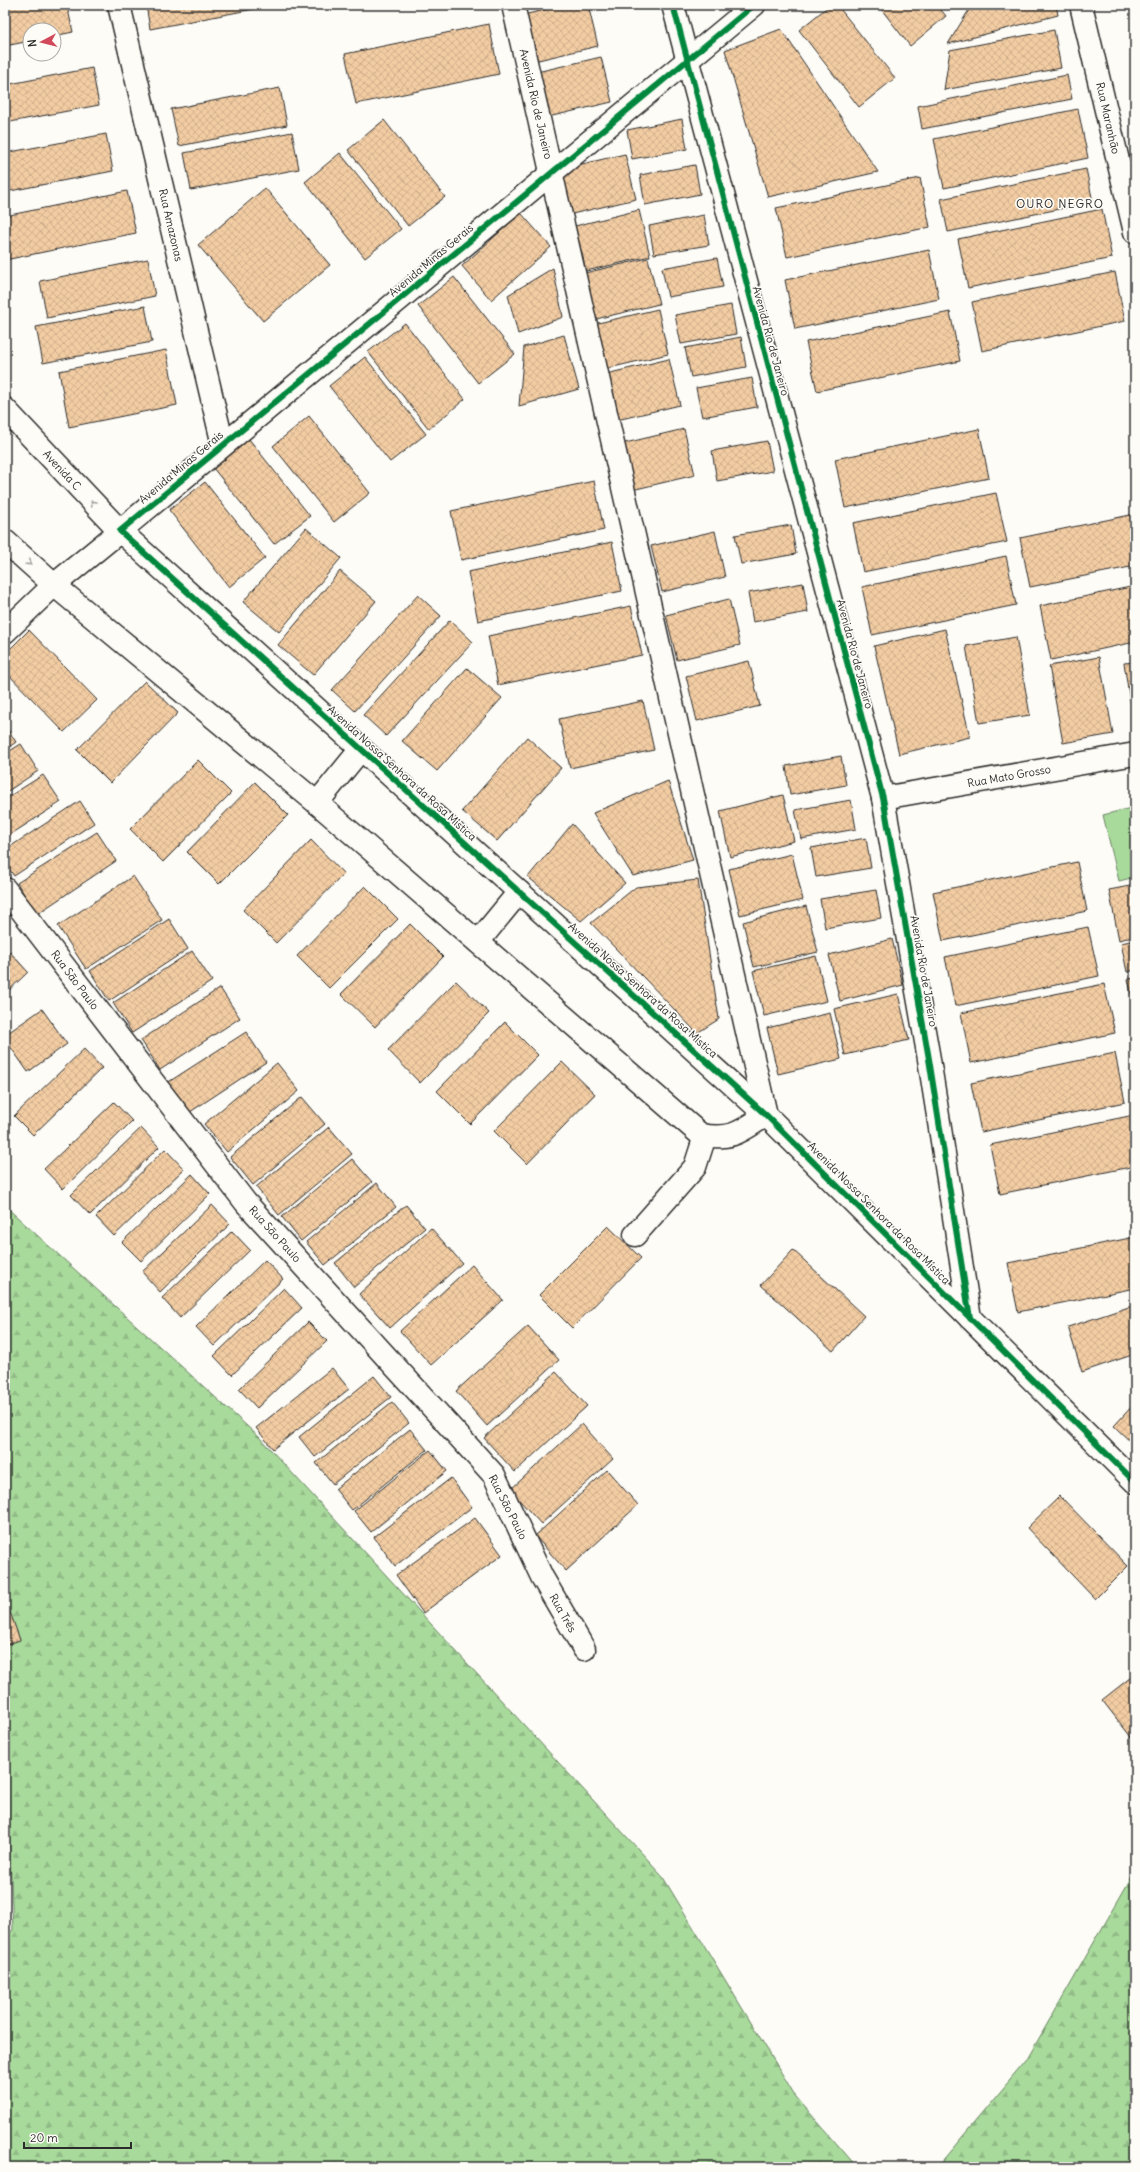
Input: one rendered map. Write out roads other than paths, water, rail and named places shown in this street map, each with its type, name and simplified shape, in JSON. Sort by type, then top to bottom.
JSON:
[{"type":"street","name":"Rua Amazonas","points":[[119,5],[223,445]]},
{"type":"street","name":"Avenida Rio de Janeiro","points":[[513,5],[766,1115]]},
{"type":"street","name":"Avenida Rio de Janeiro","points":[[673,5],[883,798],[929,1058],[970,1318]]},
{"type":"street","name":"Avenida Minas Gerais","points":[[5,632],[54,585],[120,532],[754,5]]},
{"type":"street","name":"Rua Maranhão","points":[[1081,5],[1135,232]]},
{"type":"street","name":"Avenida C","points":[[5,409],[120,532]]},
{"type":"street","name":"Avenida Nossa Senhora da Rosa Mística","points":[[120,532],[766,1115],[1135,1482]]},
{"type":"street","points":[[5,541],[54,585],[318,803],[701,1135],[719,1138],[738,1134],[766,1115]]},
{"type":"street","points":[[318,803],[361,749]]},
{"type":"street","name":"Rua Mato Grosso","points":[[883,798],[1135,754]]},
{"type":"street","name":"Rua São Paulo","points":[[5,889],[246,1203],[494,1475],[542,1577]]},
{"type":"street","points":[[478,942],[519,892]]},
{"type":"street","points":[[635,1235],[695,1167],[705,1136]]},
{"type":"street","name":"Rua Três","points":[[542,1577],[584,1649]]},
{"type":"district","name":"OURO NEGRO","points":[[1060,204]]}]
